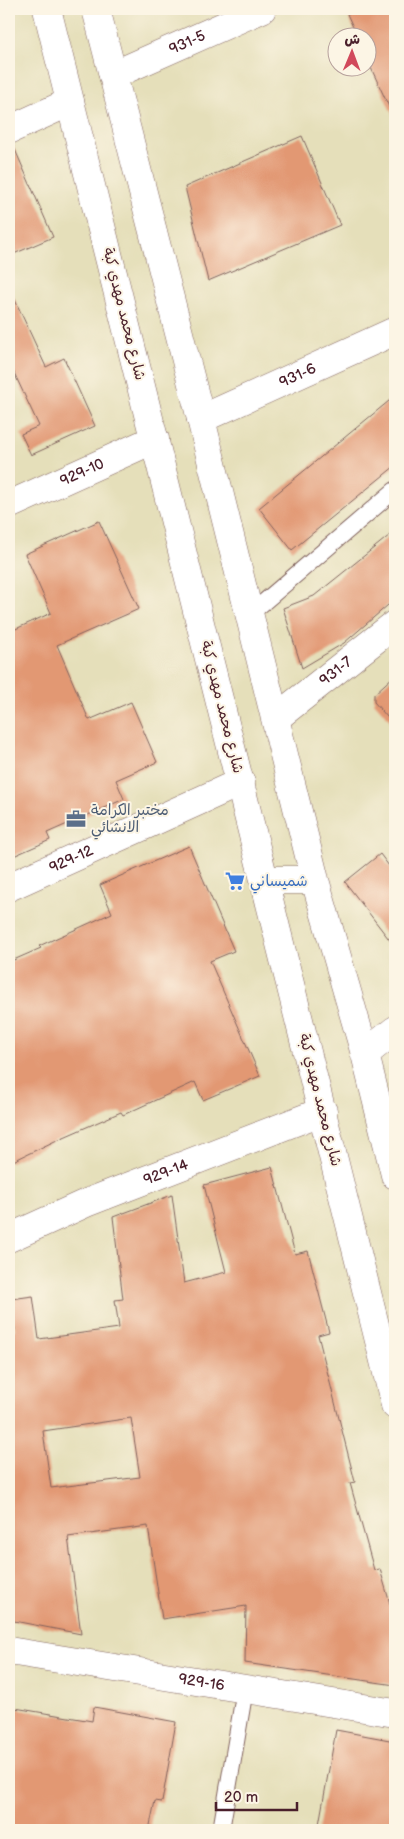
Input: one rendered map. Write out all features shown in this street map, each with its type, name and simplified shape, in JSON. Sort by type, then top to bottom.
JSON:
[{"type":"street","name":"شارع محمد مهدي كبة","points":[[47,9],[156,439],[395,1405]]},
{"type":"street","points":[[96,9],[201,418],[315,880],[364,1054],[395,1175]]},
{"type":"street","name":"931-5","points":[[113,76],[262,9]]},
{"type":"street","points":[[9,130],[70,102]]},
{"type":"street","name":"931-6","points":[[201,418],[395,331]]},
{"type":"street","name":"929-10","points":[[9,505],[156,439]]},
{"type":"street","name":"931-7","points":[[276,718],[395,624]]},
{"type":"street","name":"929-12","points":[[9,887],[241,782]]},
{"type":"street","points":[[264,880],[315,880]]},
{"type":"street","points":[[364,1054],[395,1030]]},
{"type":"street","name":"929-14","points":[[9,1238],[86,1203],[323,1110]]},
{"type":"street","name":"929-16","points":[[9,1651],[395,1713]]},
{"type":"lane","points":[[250,614],[395,490]]},
{"type":"lane","points":[[221,1830],[245,1689]]},
{"type":"building","points":[[359,9],[395,9],[395,120],[376,78],[376,28],[353,28],[347,14]]},
{"type":"building","points":[[302,136],[340,225],[208,281],[185,187]]},
{"type":"building","points":[[9,145],[13,145],[53,237],[9,256]]},
{"type":"building","points":[[9,287],[46,367],[64,358],[95,426],[31,455],[21,434],[39,426],[9,362]]},
{"type":"building","points":[[395,396],[395,466],[292,550],[259,508]]},
{"type":"building","points":[[99,521],[139,609],[57,645],[89,720],[131,702],[157,762],[116,780],[124,799],[47,833],[50,840],[9,858],[9,632],[51,613],[25,554]]},
{"type":"building","points":[[395,531],[395,599],[344,643],[302,668],[283,608],[314,596]]},
{"type":"building","points":[[395,675],[395,726],[374,702],[374,694]]},
{"type":"building","points":[[189,846],[234,951],[210,961],[260,1076],[203,1100],[195,1082],[123,1115],[121,1112],[9,1163],[9,962],[41,948],[39,946],[112,913],[100,885]]},
{"type":"building","points":[[380,854],[395,874],[395,947],[345,882]]},
{"type":"building","points":[[272,1167],[295,1254],[308,1251],[329,1332],[318,1335],[355,1482],[350,1483],[374,1570],[380,1569],[395,1621],[395,1685],[245,1663],[246,1606],[162,1619],[148,1526],[68,1537],[81,1634],[9,1620],[9,1331],[15,1330],[11,1299],[33,1296],[39,1339],[119,1328],[115,1300],[123,1299],[113,1217],[172,1195],[184,1283],[226,1272],[204,1185]],"holes":[[[131,1418],[140,1477],[51,1488],[43,1431]]]},
{"type":"building","points":[[9,1707],[92,1721],[94,1707],[176,1722],[162,1802],[155,1801],[149,1830],[9,1830]]},
{"type":"building","points":[[336,1730],[395,1741],[395,1830],[318,1830]]},
{"type":"place","name":"مختبر الكرامة الانشائي","points":[[76,819]]},
{"type":"place","name":"شميساني","points":[[235,881]]}]
